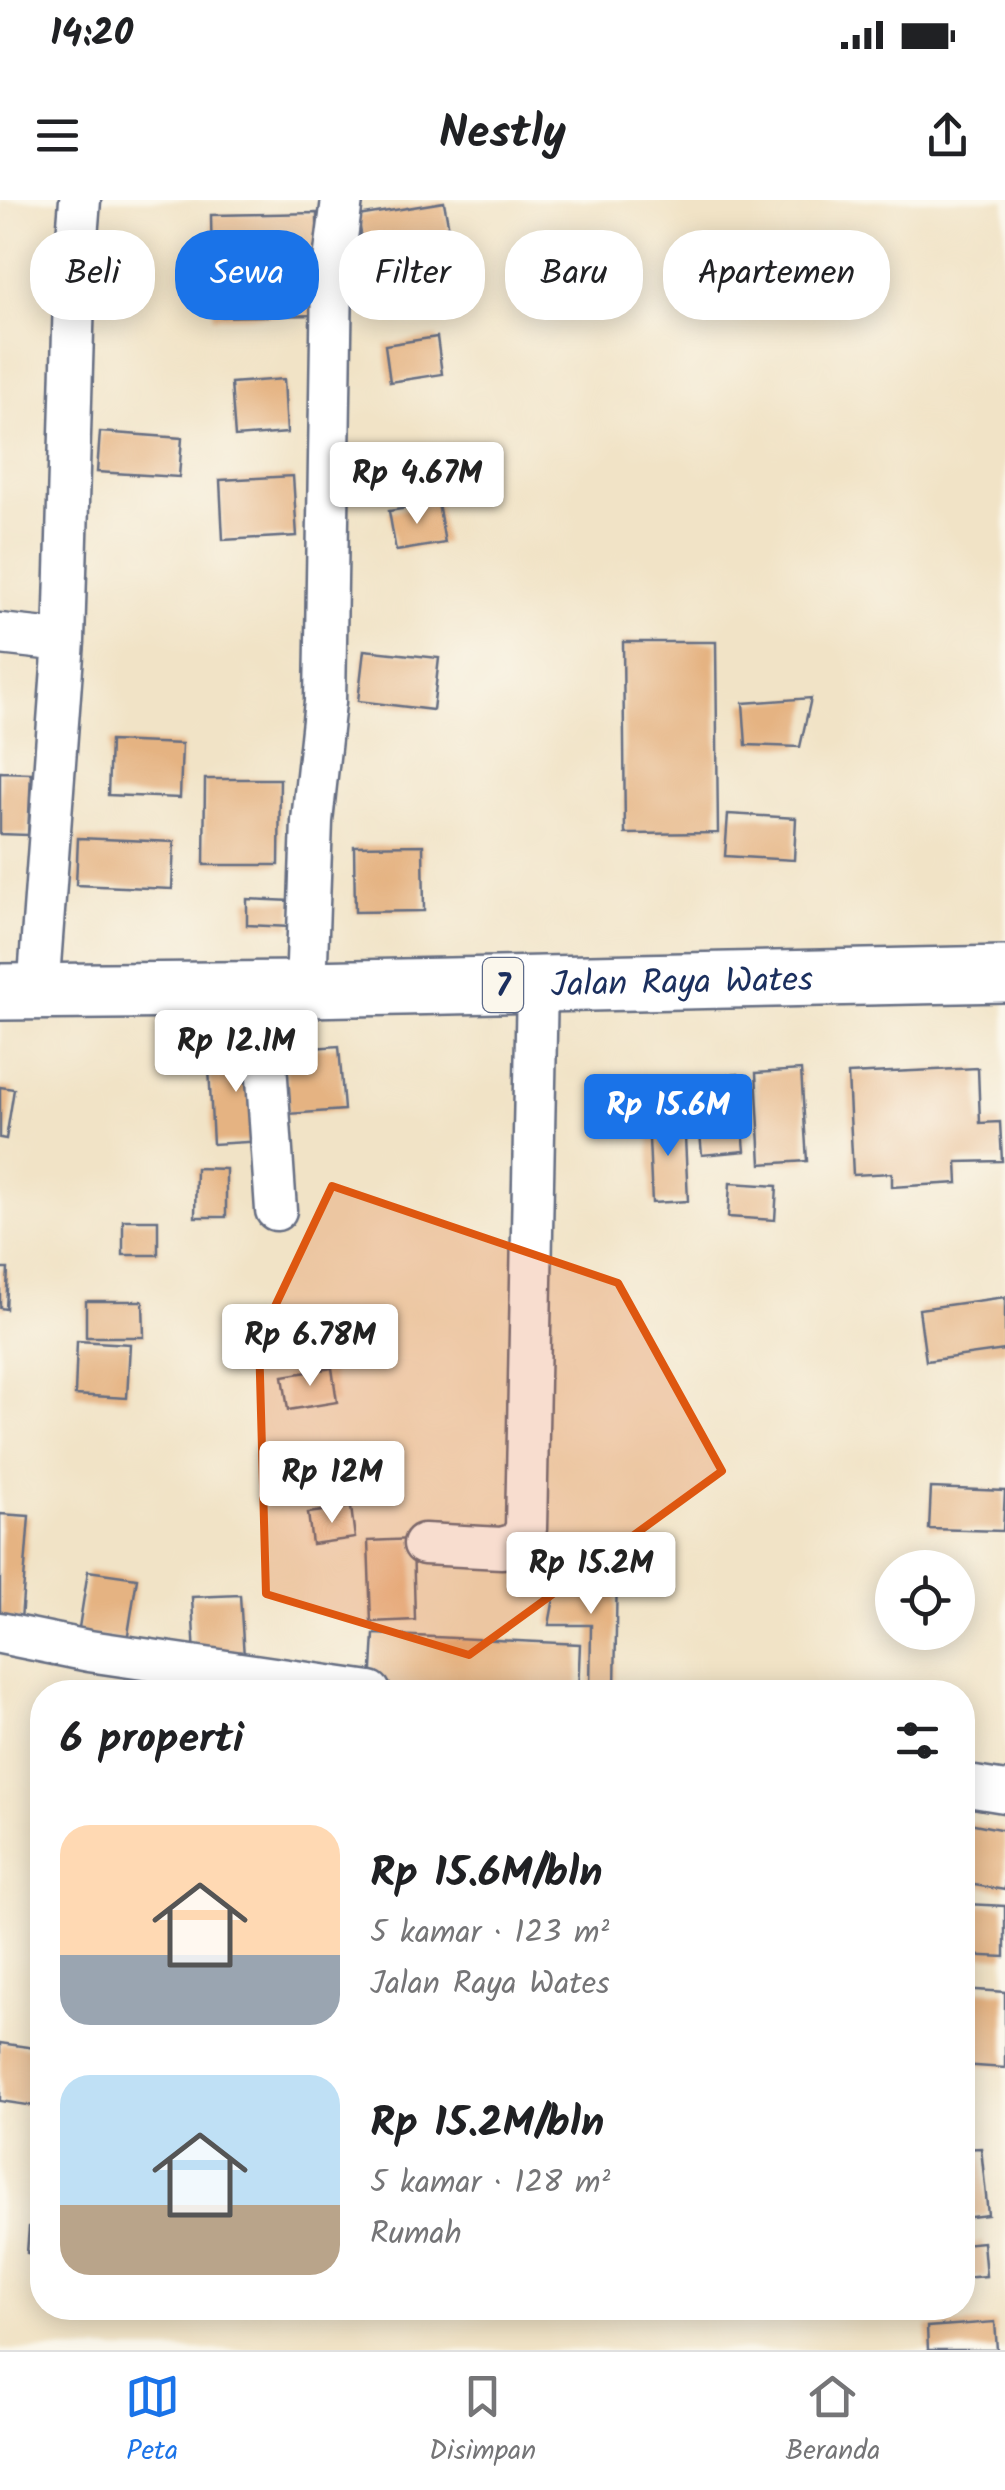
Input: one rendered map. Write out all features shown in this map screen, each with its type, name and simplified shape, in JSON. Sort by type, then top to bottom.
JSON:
[{"type":"highway","name":"Jalan Raya Wates","points":[[19,992],[1005,974]]},
{"type":"street","points":[[19,992],[64,641],[80,200]]},
{"type":"street","points":[[276,1210],[284,990],[312,821],[325,702],[332,276],[342,200]]},
{"type":"street","points":[[0,634],[64,641]]},
{"type":"street","points":[[424,1544],[502,1548],[518,1542],[526,1529],[537,984]]},
{"type":"street","points":[[0,1634],[288,1680]]},
{"type":"street","points":[[975,1787],[1005,1792]]},
{"type":"highlighted area","points":[[332,1186],[618,1283],[722,1471],[469,1655],[266,1594],[259,1340]]},
{"type":"building","points":[[444,202],[449,230],[360,230],[358,216]]},
{"type":"building","points":[[317,213],[317,230],[211,230],[211,215]]},
{"type":"building","points":[[437,337],[442,374],[390,382],[385,345]]},
{"type":"building","points":[[284,379],[287,433],[235,437],[231,383]]},
{"type":"building","points":[[100,432],[182,438],[179,477],[97,472]]},
{"type":"building","points":[[293,476],[297,536],[223,540],[220,480]]},
{"type":"building","points":[[438,503],[445,543],[396,551],[389,511]]},
{"type":"building","points":[[623,642],[716,642],[718,833],[625,834]]},
{"type":"building","points":[[364,650],[439,658],[433,710],[358,701]]},
{"type":"building","points":[[811,698],[800,747],[746,745],[743,703]]},
{"type":"building","points":[[110,741],[182,744],[180,798],[108,795]]},
{"type":"building","points":[[0,772],[31,773],[28,835],[0,834]]},
{"type":"building","points":[[205,779],[280,779],[279,865],[204,865]]},
{"type":"building","points":[[728,814],[796,818],[794,860],[725,856]]},
{"type":"building","points":[[78,838],[174,842],[172,889],[76,885]]},
{"type":"building","points":[[423,845],[424,911],[355,912],[354,846]]},
{"type":"building","points":[[247,899],[292,901],[291,927],[247,925]]},
{"type":"building","points":[[259,1046],[264,1141],[213,1144],[208,1048]]},
{"type":"building","points":[[339,1046],[344,1110],[288,1114],[284,1050]]},
{"type":"building","points":[[978,1068],[980,1123],[1000,1122],[1002,1161],[957,1162],[958,1183],[892,1187],[892,1173],[853,1175],[848,1074]]},
{"type":"building","points":[[801,1070],[807,1161],[761,1164],[756,1073]]},
{"type":"building","points":[[738,1074],[745,1151],[702,1155],[695,1078]]},
{"type":"building","points":[[0,1087],[14,1089],[6,1139],[0,1138]]},
{"type":"building","points":[[684,1116],[688,1201],[652,1203],[648,1118]]},
{"type":"building","points":[[196,1168],[226,1169],[226,1217],[195,1217]]},
{"type":"building","points":[[730,1183],[777,1186],[775,1220],[728,1217]]},
{"type":"building","points":[[123,1220],[158,1220],[158,1255],[123,1255]]},
{"type":"building","points":[[0,1269],[8,1269],[6,1309],[0,1308]]},
{"type":"building","points":[[1005,1297],[1005,1350],[926,1361],[919,1309]]},
{"type":"building","points":[[86,1301],[143,1301],[144,1337],[86,1337]]},
{"type":"building","points":[[77,1341],[130,1344],[127,1398],[75,1395]]},
{"type":"building","points":[[332,1368],[337,1402],[288,1410],[283,1376]]},
{"type":"building","points":[[931,1488],[1005,1491],[1003,1531],[929,1529]]},
{"type":"building","points":[[351,1507],[355,1538],[312,1544],[308,1513]]},
{"type":"building","points":[[0,1514],[29,1516],[21,1620],[0,1619]]},
{"type":"building","points":[[413,1539],[415,1620],[371,1622],[368,1541]]},
{"type":"building","points":[[617,1566],[615,1680],[590,1680],[591,1625],[549,1625],[559,1571]]},
{"type":"building","points":[[88,1571],[137,1578],[127,1641],[78,1634]]},
{"type":"building","points":[[240,1595],[244,1657],[195,1659],[192,1597]]},
{"type":"building","points":[[374,1634],[580,1644],[578,1680],[371,1680]]},
{"type":"building","points":[[975,1824],[1005,1830],[1005,1890],[975,1885]]},
{"type":"building","points":[[975,1904],[1005,1906],[1005,1957],[975,1956]]},
{"type":"building","points":[[975,1990],[1005,1992],[1005,2068],[975,2066]]},
{"type":"building","points":[[0,2043],[30,2047],[30,2105],[0,2101]]},
{"type":"building","points":[[975,2148],[981,2148],[988,2215],[975,2216]]},
{"type":"building","points":[[983,2242],[986,2276],[975,2277],[975,2243]]},
{"type":"building","points":[[995,2322],[997,2350],[928,2350],[927,2327]]}]
